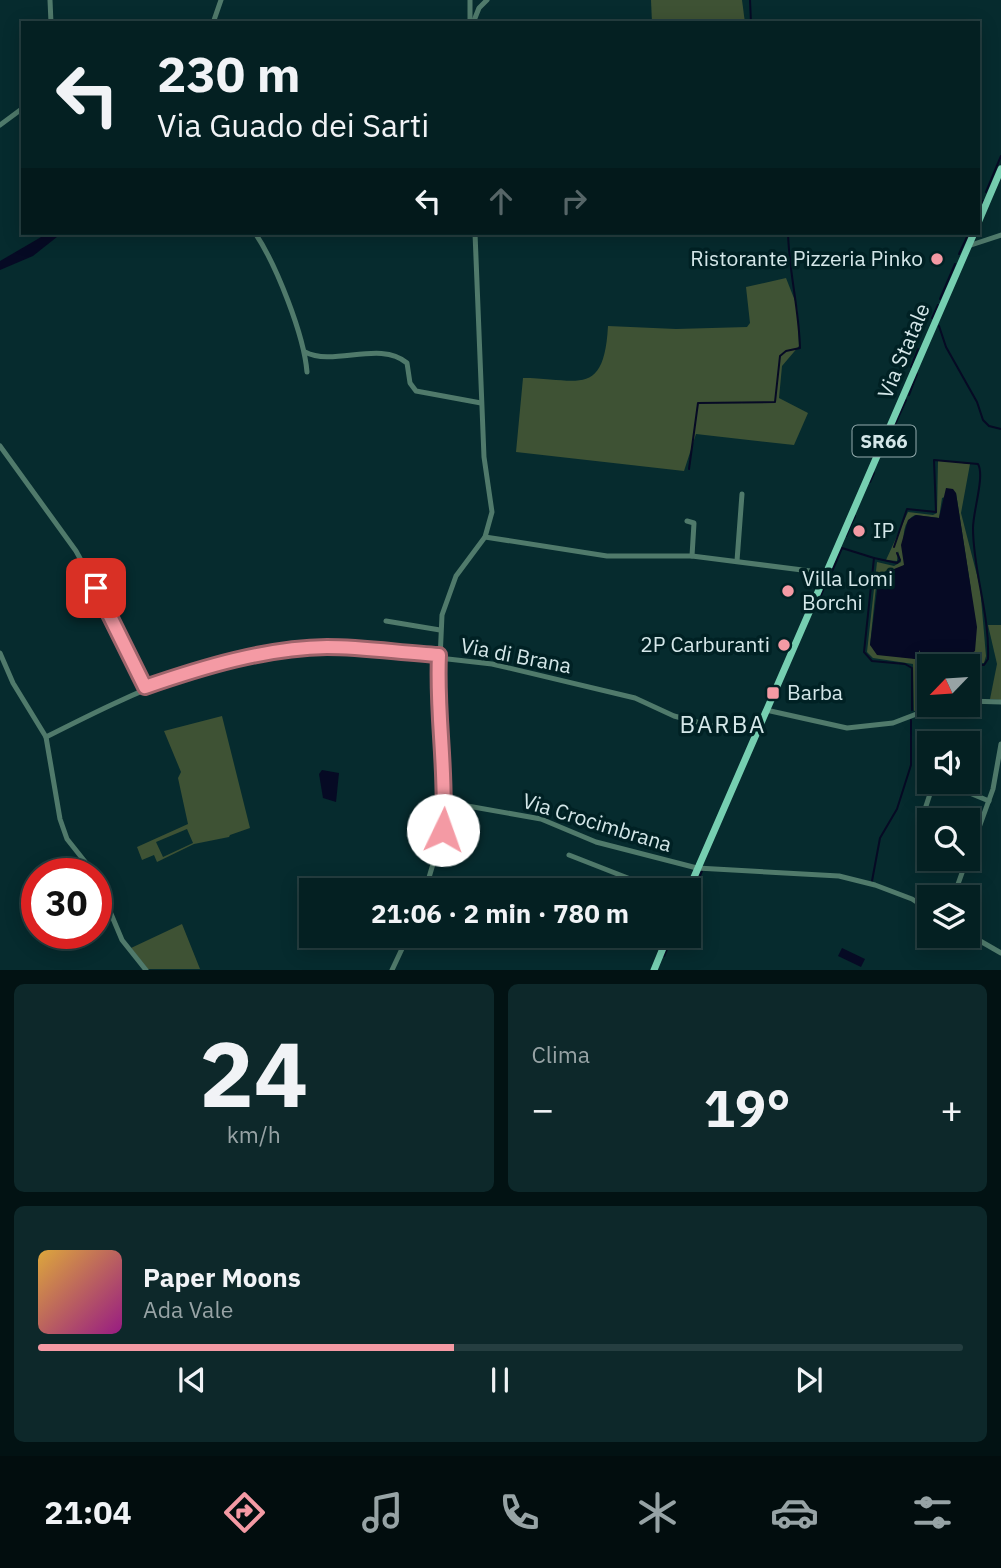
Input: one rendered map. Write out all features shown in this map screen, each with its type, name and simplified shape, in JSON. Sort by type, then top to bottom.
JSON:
[{"type":"main road","points":[[980,218],[1001,169]]},
{"type":"main road","name":"Via Statale","points":[[697,868],[973,235]]},
{"type":"main road","name":"SR66","points":[[693,878],[697,868]]},
{"type":"main road","points":[[654,970],[663,948]]},
{"type":"street","points":[[50,0],[51,21]]},
{"type":"street","points":[[214,21],[222,0]]},
{"type":"street","points":[[470,0],[471,21]]},
{"type":"street","points":[[472,21],[487,0]]},
{"type":"street","points":[[0,125],[21,109]]},
{"type":"street","points":[[256,235],[270,260],[305,352],[307,372]]},
{"type":"street","name":"Via di Brana","points":[[475,235],[481,403],[492,512],[485,537],[456,576],[444,605],[439,656],[492,664],[635,698],[674,716],[731,731],[756,732]]},
{"type":"street","points":[[968,246],[1001,236]]},
{"type":"street","points":[[305,352],[314,356],[358,353],[401,359],[407,363],[410,383],[416,391],[481,403]]},
{"type":"street","points":[[0,446],[76,551],[119,630],[132,666],[145,687]]},
{"type":"street","points":[[737,561],[742,494]]},
{"type":"street","points":[[687,521],[694,523],[692,556]]},
{"type":"street","points":[[485,537],[607,556],[692,556],[826,573]]},
{"type":"street","points":[[386,621],[440,629]]},
{"type":"street","points":[[46,737],[145,687],[219,663],[327,647],[439,656],[438,721],[445,802],[443,830],[429,878]]},
{"type":"street","points":[[0,653],[13,683],[46,737],[60,819],[67,839],[82,858]]},
{"type":"street","points":[[980,701],[1001,702]]},
{"type":"street","points":[[766,710],[846,728],[893,723],[917,714]]},
{"type":"street","points":[[980,824],[989,801],[1001,744]]},
{"type":"street","points":[[972,794],[989,801]]},
{"type":"street","name":"Via Crocimbrana","points":[[445,802],[541,818],[596,842],[697,868],[839,876],[900,894],[917,903]]},
{"type":"street","points":[[569,855],[628,878]]},
{"type":"street","points":[[112,916],[122,940],[146,970]]},
{"type":"street","points":[[980,941],[1001,953]]},
{"type":"street","points":[[393,970],[403,948]]},
{"type":"green space","points":[[651,0],[742,0],[745,21],[652,21]]},
{"type":"green space","points":[[786,278],[797,306],[799,346],[782,366],[779,398],[808,413],[794,445],[696,434],[684,471],[516,452],[523,378],[573,381],[594,375],[601,365],[608,326],[676,329],[747,327],[750,323],[746,287]]},
{"type":"green space","points":[[938,460],[970,464],[961,513],[980,587],[986,656],[984,663],[980,663],[980,654],[922,654],[971,590],[956,493],[942,498],[939,518],[915,515],[910,519],[904,530],[904,565],[899,570],[885,571],[876,586],[870,645],[915,659],[917,651],[920,650],[920,654],[917,654],[917,710],[914,711],[913,664],[873,658],[867,652],[877,562],[894,566],[901,562],[898,551],[897,561],[886,560],[908,512],[933,515],[937,513]]},
{"type":"green space","points":[[988,625],[1001,625],[1001,700],[990,699],[997,664]]},
{"type":"green space","points":[[222,716],[250,828],[229,837],[194,844],[157,862],[154,855],[142,860],[137,847],[188,824],[178,778],[181,772],[164,731]],"holes":[[[187,829],[193,843],[163,857],[156,842]]]},
{"type":"green space","points":[[182,924],[200,969],[148,969],[131,948]]},
{"type":"water","points":[[45,235],[59,235],[33,256],[0,270],[0,261]]},
{"type":"water","points":[[946,488],[953,489],[956,493],[977,627],[975,651],[971,654],[920,654],[920,650],[915,659],[877,655],[870,645],[879,575],[904,565],[901,545],[908,520],[916,515],[939,518]]},
{"type":"water","points":[[322,770],[339,773],[336,802],[323,798],[319,774]]},
{"type":"water","points":[[842,948],[865,959],[861,967],[838,956]]},
{"type":"waterway","points":[[750,0],[751,21]]},
{"type":"waterway","points":[[986,192],[1001,156]]},
{"type":"waterway","points":[[980,207],[983,201]]},
{"type":"waterway","points":[[689,469],[698,403],[775,402],[780,356],[786,351],[800,348],[788,235]]},
{"type":"waterway","points":[[959,254],[968,235]]},
{"type":"waterway","points":[[940,299],[955,264]]},
{"type":"waterway","points":[[932,318],[938,305]]},
{"type":"waterway","points":[[939,326],[946,347],[977,402],[983,420],[989,426],[1001,429]]},
{"type":"waterway","points":[[911,367],[918,349]]},
{"type":"waterway","points":[[909,395],[917,374]]},
{"type":"waterway","points":[[892,431],[906,400]]},
{"type":"waterway","points":[[894,547],[907,509],[936,512],[934,460],[978,464],[980,477],[973,528],[988,642],[988,659],[984,665],[980,665]]},
{"type":"waterway","points":[[870,482],[874,473]]},
{"type":"waterway","points":[[846,536],[855,516]]},
{"type":"waterway","points":[[830,576],[842,548],[874,558],[864,652],[872,661],[905,664],[912,668],[912,710]]},
{"type":"waterway","points":[[874,558],[897,563],[900,560],[897,553]]},
{"type":"waterway","points":[[819,600],[828,578]]},
{"type":"waterway","points":[[872,881],[880,838],[897,809],[911,765],[911,720]]},
{"type":"waterway","points":[[699,878],[702,871]]},
{"type":"waterway","points":[[664,956],[668,948]]},
{"type":"place","name":"Ristorante Pizzeria Pinko","points":[[937,259]]},
{"type":"place","name":"IP","points":[[859,531]]},
{"type":"place","name":"Villa Lomi Borchi","points":[[788,591]]},
{"type":"place","name":"2P Carburanti","points":[[784,645]]},
{"type":"place","name":"Barba","points":[[773,693]]},
{"type":"district","name":"BARBA","points":[[723,725]]},
{"type":"route","points":[[96,588],[124,640],[132,666],[145,687],[202,667],[288,651],[327,647],[439,655],[438,721],[445,802],[443,830]]}]
